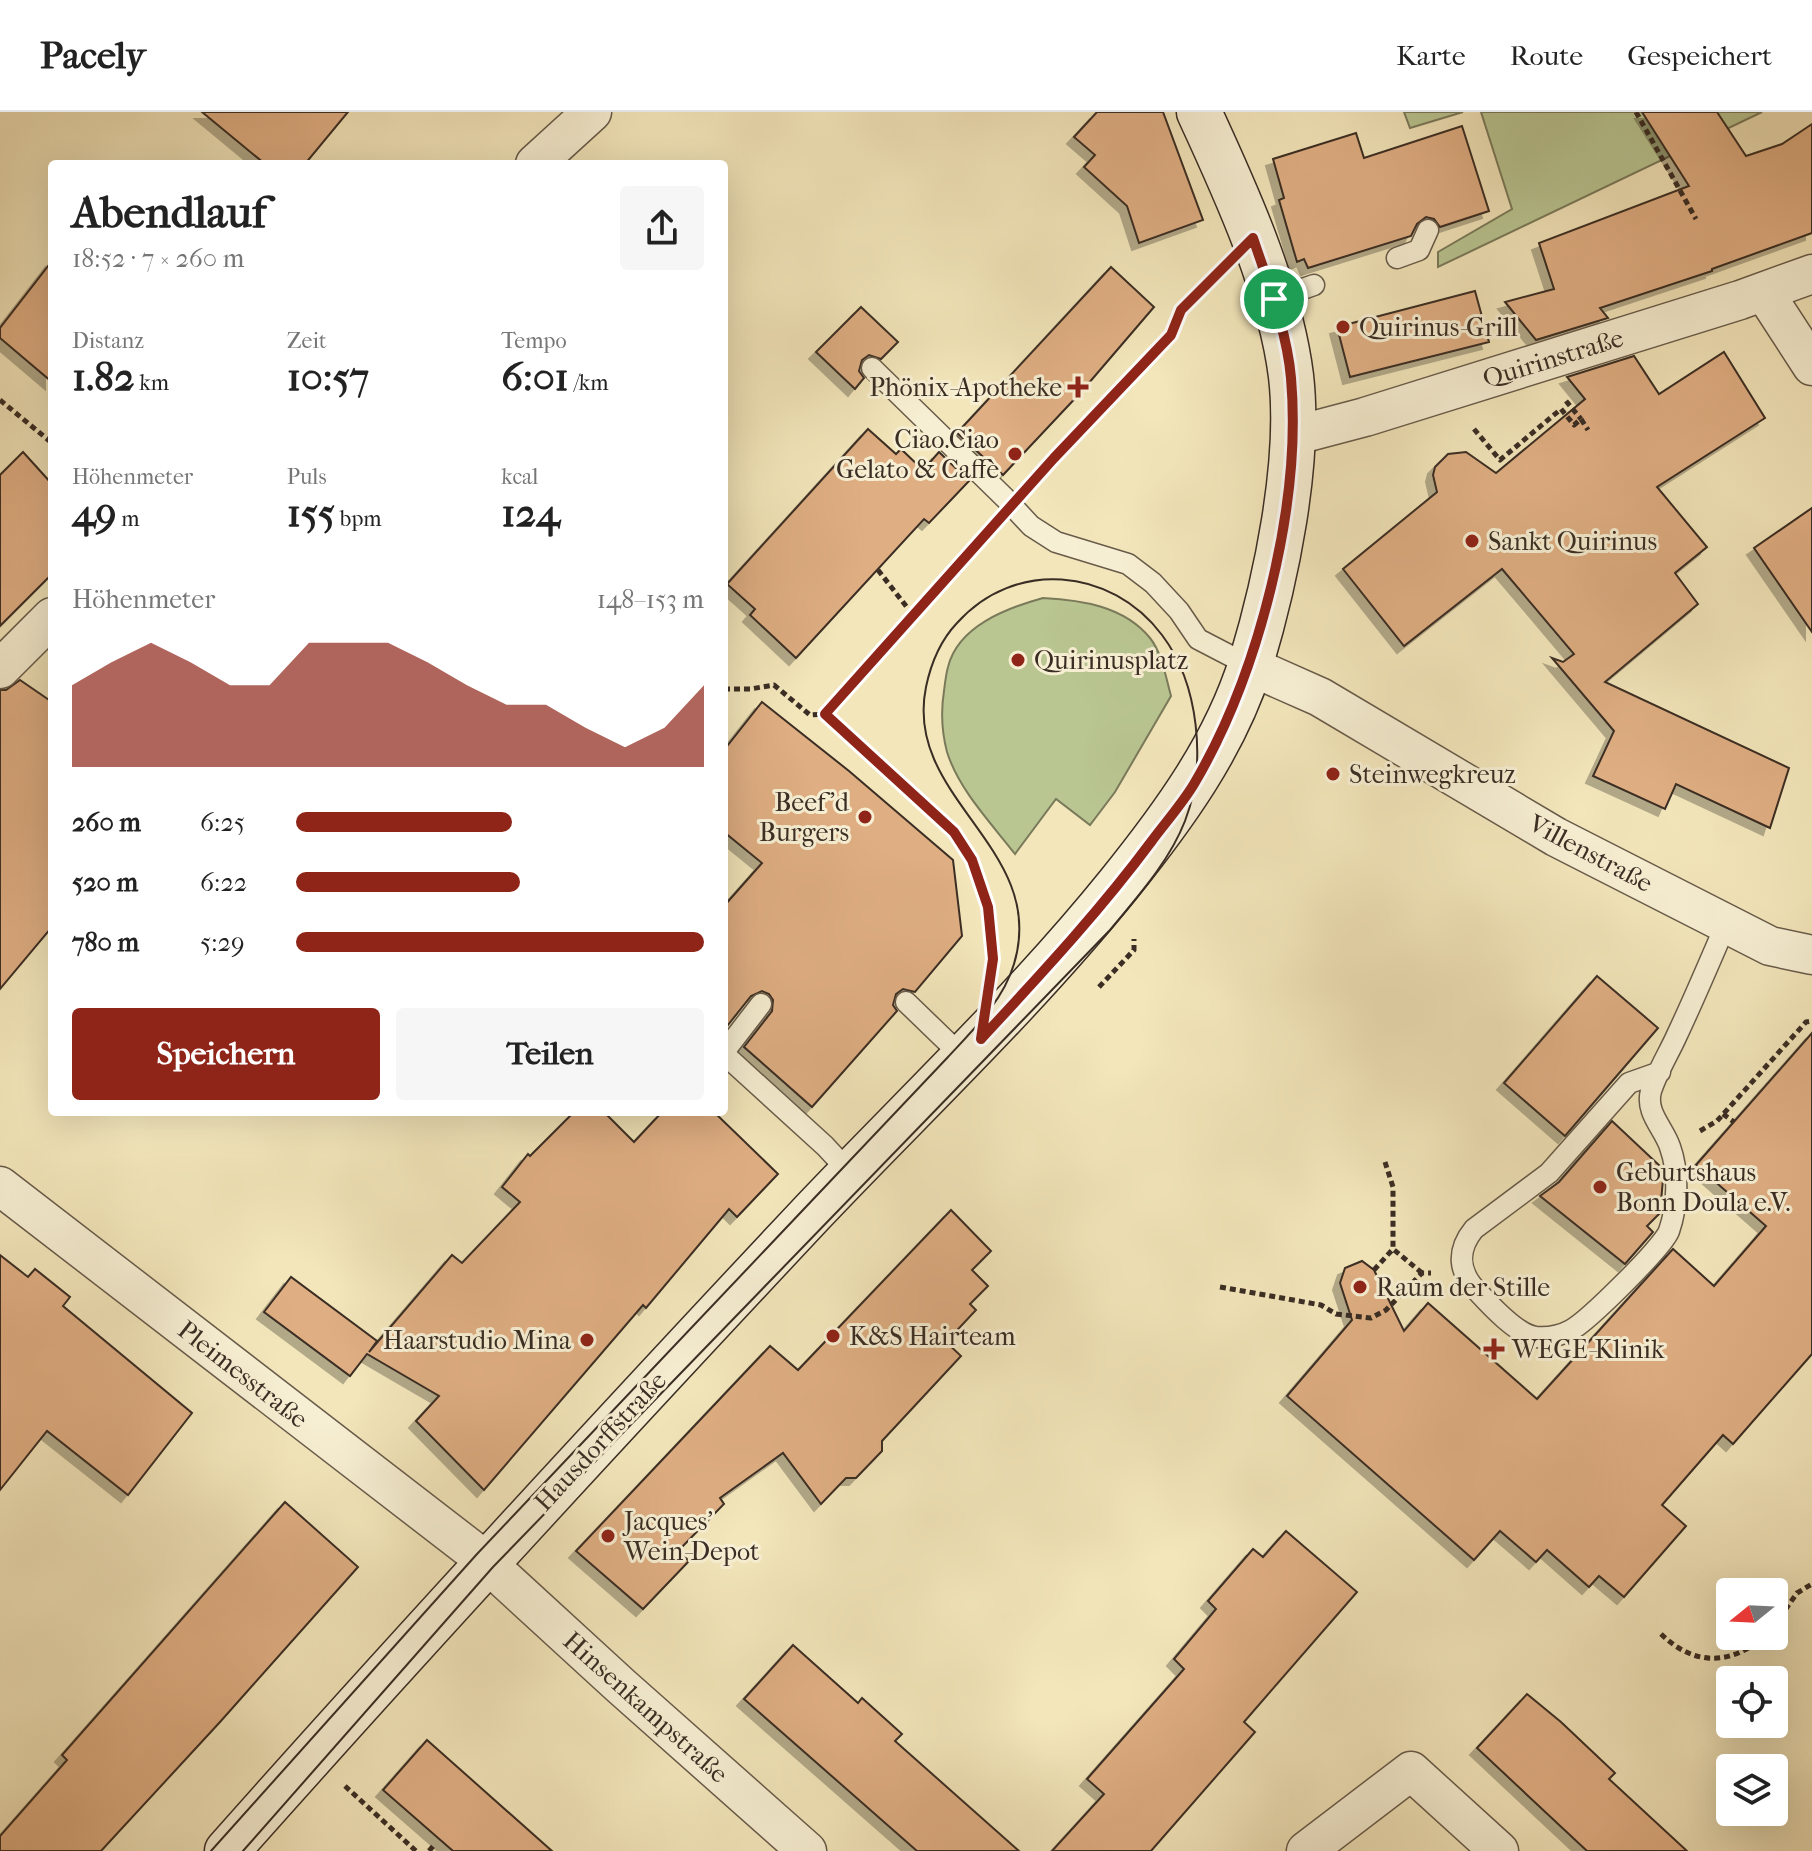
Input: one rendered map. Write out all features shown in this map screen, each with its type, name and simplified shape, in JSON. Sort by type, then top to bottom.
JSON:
[{"type":"main road","name":"Hausdorffstraße","points":[[227,1851],[487,1562],[964,1058],[1083,927],[1193,786],[1227,723],[1250,666],[1277,555],[1293,436],[1291,375],[1274,299],[1253,238],[1199,112]]},
{"type":"street","points":[[539,160],[592,112]]},
{"type":"street","name":"Quirinstraße","points":[[1293,436],[1340,425],[1764,292],[1812,274]]},
{"type":"street","points":[[1764,292],[1812,366]]},
{"type":"street","points":[[0,669],[48,621]]},
{"type":"street","name":"Villenstraße","points":[[1250,666],[1320,697],[1556,837],[1770,946],[1812,955]]},
{"type":"street","name":"Pleimesstraße","points":[[0,1186],[487,1562]]},
{"type":"street","name":"Hinsenkampstraße","points":[[487,1562],[807,1851]]},
{"type":"street","points":[[1306,1851],[1411,1771],[1499,1851]]},
{"type":"lane","points":[[1397,258],[1419,250],[1428,230]]},
{"type":"lane","points":[[1274,299],[1314,285]]},
{"type":"lane","points":[[872,368],[1031,526],[1056,542],[1128,564],[1161,592],[1198,639],[1250,666]]},
{"type":"lane","points":[[1660,1072],[1629,1083],[1549,1173],[1474,1229],[1465,1240],[1460,1255],[1474,1289],[1502,1316],[1532,1337],[1555,1337],[1574,1328],[1612,1297],[1669,1233],[1677,1186],[1670,1146],[1653,1116],[1650,1093],[1660,1072],[1726,924]]},
{"type":"lane","points":[[906,1002],[964,1058]]},
{"type":"lane","points":[[728,1048],[761,1004]]},
{"type":"lane","points":[[728,1057],[851,1174]]},
{"type":"path","points":[[1636,112],[1696,219]]},
{"type":"path","points":[[728,689],[774,685],[810,715],[825,714],[1012,505],[1171,335],[1181,310],[1253,238]]},
{"type":"path","points":[[0,400],[48,440]]},
{"type":"path","points":[[1569,405],[1588,430]]},
{"type":"path","points":[[1506,456],[1561,409],[1574,425],[1581,419]]},
{"type":"path","points":[[878,570],[913,615]]},
{"type":"path","points":[[825,714],[954,832],[972,860],[988,907],[993,959]]},
{"type":"path","points":[[1670,1146],[1705,1129],[1723,1114],[1806,1022],[1812,1021]]},
{"type":"path","points":[[1723,1114],[1734,1122]]},
{"type":"path","points":[[1374,1270],[1393,1249],[1393,1187],[1385,1162]]},
{"type":"path","points":[[1393,1249],[1422,1273],[1464,1271]]},
{"type":"path","points":[[1220,1287],[1321,1305],[1336,1314],[1371,1318],[1386,1310],[1422,1273]]},
{"type":"path","points":[[1788,1606],[1797,1593],[1812,1584]]},
{"type":"path","points":[[1661,1634],[1678,1649],[1701,1658],[1724,1659],[1747,1650]]},
{"type":"path","points":[[312,1756],[416,1851]]},
{"type":"path","points":[[429,1851],[435,1844]]},
{"type":"green space","points":[[1404,112],[1463,112],[1410,128]]},
{"type":"green space","points":[[1481,112],[1762,112],[1438,267],[1438,252],[1512,209]]},
{"type":"green space","points":[[1043,598],[1101,607],[1139,627],[1158,651],[1171,696],[1115,792],[1090,825],[1056,799],[1015,854],[976,806],[952,766],[942,722],[943,698],[948,667],[962,640],[1000,613]]},
{"type":"building","points":[[202,112],[348,112],[308,160],[260,160]]},
{"type":"building","points":[[1097,112],[1163,112],[1203,220],[1139,243],[1127,206],[1084,167],[1095,155],[1074,137]]},
{"type":"building","points":[[1642,112],[1717,112],[1746,156],[1782,144],[1812,124],[1812,233],[1712,271],[1600,308],[1608,318],[1536,340],[1505,302],[1554,289],[1539,243],[1689,186]]},
{"type":"building","points":[[1462,126],[1489,211],[1440,227],[1434,219],[1426,217],[1417,224],[1411,236],[1308,268],[1304,259],[1297,262],[1279,200],[1284,198],[1273,159],[1356,133],[1364,158]]},
{"type":"building","points":[[48,266],[48,379],[0,338],[0,328]]},
{"type":"building","points":[[1111,267],[1154,307],[1082,391],[1003,475],[957,433]]},
{"type":"building","points":[[1475,291],[1489,342],[1350,377],[1337,327]]},
{"type":"building","points":[[861,307],[898,342],[881,359],[869,355],[862,360],[859,371],[864,378],[855,389],[816,352]]},
{"type":"building","points":[[1724,352],[1765,418],[1657,487],[1707,547],[1675,573],[1698,604],[1605,682],[1789,768],[1770,828],[1676,784],[1665,809],[1593,776],[1614,731],[1552,658],[1563,662],[1574,654],[1502,569],[1404,646],[1343,569],[1437,492],[1433,475],[1435,467],[1448,454],[1466,452],[1496,473],[1585,399],[1567,377],[1634,356],[1659,394]]},
{"type":"building","points":[[868,429],[896,454],[901,449],[923,470],[939,452],[969,481],[929,523],[924,519],[796,658],[750,615],[755,609],[728,583]]},
{"type":"building","points":[[23,452],[48,480],[48,578],[0,626],[0,475]]},
{"type":"building","points":[[1812,508],[1812,632],[1754,548]]},
{"type":"building","points":[[20,680],[48,699],[48,932],[0,989],[0,690],[6,690]]},
{"type":"building","points":[[762,702],[953,860],[962,936],[915,992],[903,989],[896,994],[893,1005],[897,1011],[812,1107],[744,1047],[772,1011],[773,1000],[769,994],[762,991],[751,996],[728,1025],[728,901],[762,863],[728,835],[728,745]]},
{"type":"building","points":[[1597,976],[1658,1028],[1565,1136],[1504,1083]]},
{"type":"building","points":[[1812,1033],[1812,1354],[1733,1444],[1723,1435],[1662,1505],[1686,1526],[1624,1597],[1599,1576],[1589,1587],[1547,1550],[1536,1562],[1500,1531],[1474,1560],[1287,1396],[1352,1320],[1340,1283],[1345,1268],[1362,1261],[1374,1270],[1404,1331],[1428,1303],[1537,1399],[1673,1249],[1714,1286],[1766,1226],[1696,1165]]},
{"type":"building","points":[[570,1116],[608,1116],[634,1142],[658,1116],[718,1116],[778,1174],[737,1217],[729,1209],[646,1308],[643,1305],[484,1490],[416,1421],[439,1396],[367,1354],[350,1376],[264,1312],[291,1277],[377,1341],[369,1352],[452,1255],[462,1263],[520,1202],[502,1187],[528,1154],[530,1156]]},
{"type":"building","name":"Geburtshaus Bonn Doula e.V.","points":[[1612,1121],[1662,1168],[1663,1179],[1660,1213],[1647,1226],[1653,1232],[1625,1264],[1540,1196],[1559,1182]]},
{"type":"building","points":[[951,1210],[991,1251],[972,1270],[988,1286],[970,1304],[976,1310],[946,1342],[961,1356],[882,1441],[882,1451],[856,1478],[846,1478],[821,1504],[783,1453],[720,1498],[724,1504],[678,1551],[689,1561],[643,1609],[576,1551],[770,1346],[798,1370]]},
{"type":"building","points":[[0,1255],[28,1277],[35,1269],[70,1297],[63,1306],[192,1413],[128,1495],[47,1431],[0,1490]]},
{"type":"building","points":[[285,1502],[358,1567],[101,1851],[0,1851],[0,1836],[67,1760],[62,1755]]},
{"type":"building","points":[[1286,1531],[1357,1592],[1244,1722],[1255,1732],[1151,1851],[1052,1851],[1104,1794],[1087,1779],[1184,1669],[1174,1659],[1216,1609],[1208,1601],[1253,1549],[1263,1557]]},
{"type":"building","points":[[793,1645],[858,1703],[862,1698],[902,1734],[895,1741],[1019,1851],[917,1851],[744,1699]]},
{"type":"building","points":[[1527,1694],[1615,1773],[1609,1779],[1687,1851],[1587,1851],[1477,1748]]},
{"type":"building","points":[[427,1740],[552,1851],[453,1851],[383,1790]]},
{"type":"tram line","points":[[211,1851],[477,1554],[958,1047],[1003,990],[1014,964],[1019,923],[1012,888],[995,855],[935,761],[925,726],[928,678],[937,653],[951,630],[980,602],[1006,588],[1033,581],[1062,580],[1090,584],[1116,595],[1141,612],[1175,655],[1196,725],[1196,775],[1192,799],[1178,836],[1152,878],[1110,930],[493,1567],[243,1851]]},
{"type":"place","name":"Quirinus-Grill","points":[[1343,327]]},
{"type":"place","name":"Phönix-Apotheke","points":[[1078,387]]},
{"type":"place","name":"Ciao.Ciao Gelato & Caffè","points":[[1015,454]]},
{"type":"place","name":"Sankt Quirinus","points":[[1472,541]]},
{"type":"place","name":"Quirinusplatz","points":[[1018,660]]},
{"type":"place","name":"Steinwegkreuz","points":[[1333,774]]},
{"type":"place","name":"Beef'd Burgers","points":[[865,817]]},
{"type":"place","name":"Geburtshaus Bonn Doula e.V.","points":[[1600,1187]]},
{"type":"place","name":"Raum der Stille","points":[[1360,1287]]},
{"type":"place","name":"K&S Hairteam","points":[[833,1336]]},
{"type":"place","name":"Haarstudio Mina","points":[[587,1340]]},
{"type":"place","name":"WEGE-Klinik","points":[[1494,1349]]},
{"type":"place","name":"Jacques' Wein-Depot","points":[[608,1536]]},
{"type":"route","points":[[1253,238],[1274,299],[1291,375],[1293,436],[1277,555],[1250,666],[1227,723],[1193,786],[1093,916],[981,1039],[993,959],[988,907],[972,860],[954,832],[825,714],[1054,458],[1171,335],[1181,310],[1253,238]]}]
